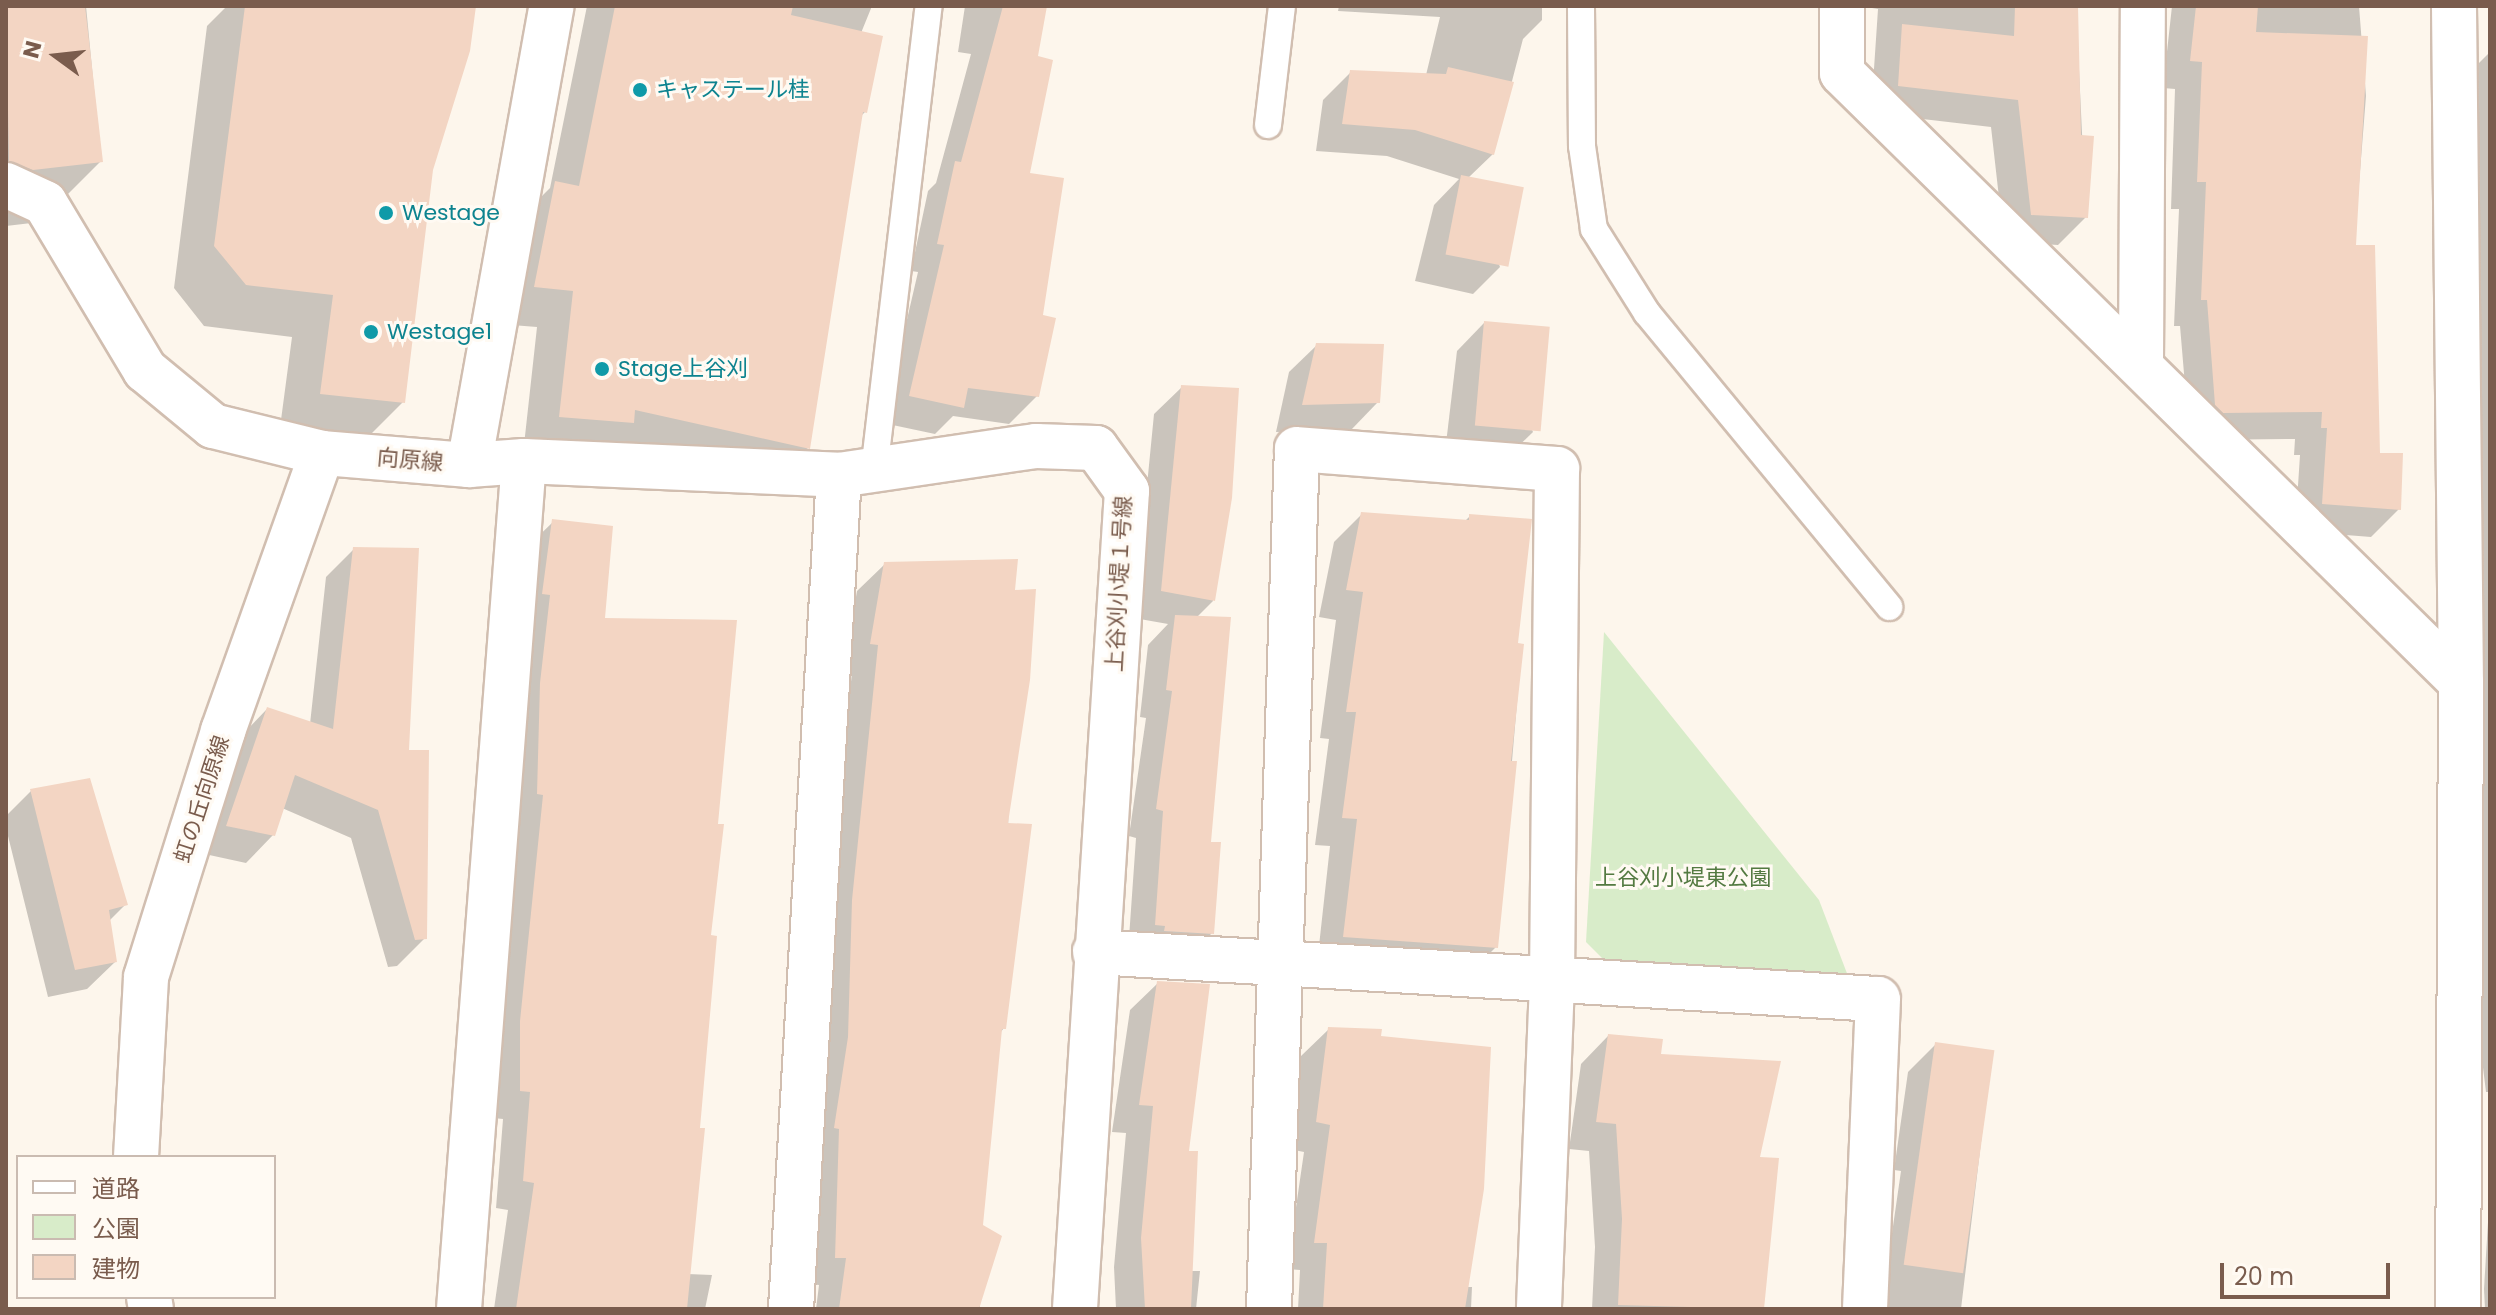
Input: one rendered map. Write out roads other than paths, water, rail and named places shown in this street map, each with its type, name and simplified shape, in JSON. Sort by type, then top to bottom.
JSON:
[{"type":"street","name":"向原線","points":[[6,185],[45,203],[145,370],[213,426],[322,453],[469,465],[552,6]]},
{"type":"street","points":[[1842,6],[1842,73],[2141,362],[2461,682]]},
{"type":"street","points":[[2141,362],[2143,6]]},
{"type":"street","points":[[2454,6],[2461,682],[2475,1090],[2458,1309]]},
{"type":"street","name":"上谷刈小堤１号線","points":[[469,465],[524,461],[857,473],[1036,446],[1096,448],[1127,491],[1095,952],[1075,1309]]},
{"type":"street","points":[[1269,1309],[1297,449],[1557,469],[1552,983],[1539,1309]]},
{"type":"street","name":"虹の丘向原線","points":[[136,1155],[146,977],[223,731],[322,453]]},
{"type":"street","points":[[459,1309],[524,461]]},
{"type":"street","points":[[791,1309],[857,473]]},
{"type":"street","points":[[1095,952],[1552,983],[1878,999],[1865,1309]]},
{"type":"lane","points":[[857,473],[929,6]]},
{"type":"lane","points":[[1268,125],[1282,6]]},
{"type":"lane","points":[[1581,6],[1582,146],[1594,229],[1647,313],[1889,607]]},
{"type":"place","name":"キャステール桂","points":[[640,90]]},
{"type":"place","name":"Westage","points":[[386,213]]},
{"type":"place","name":"Westage1","points":[[371,332]]},
{"type":"place","name":"Stage上谷刈","points":[[602,369]]},
{"type":"park label","name":"上谷刈小堤東公園","points":[[1683,878]]}]
